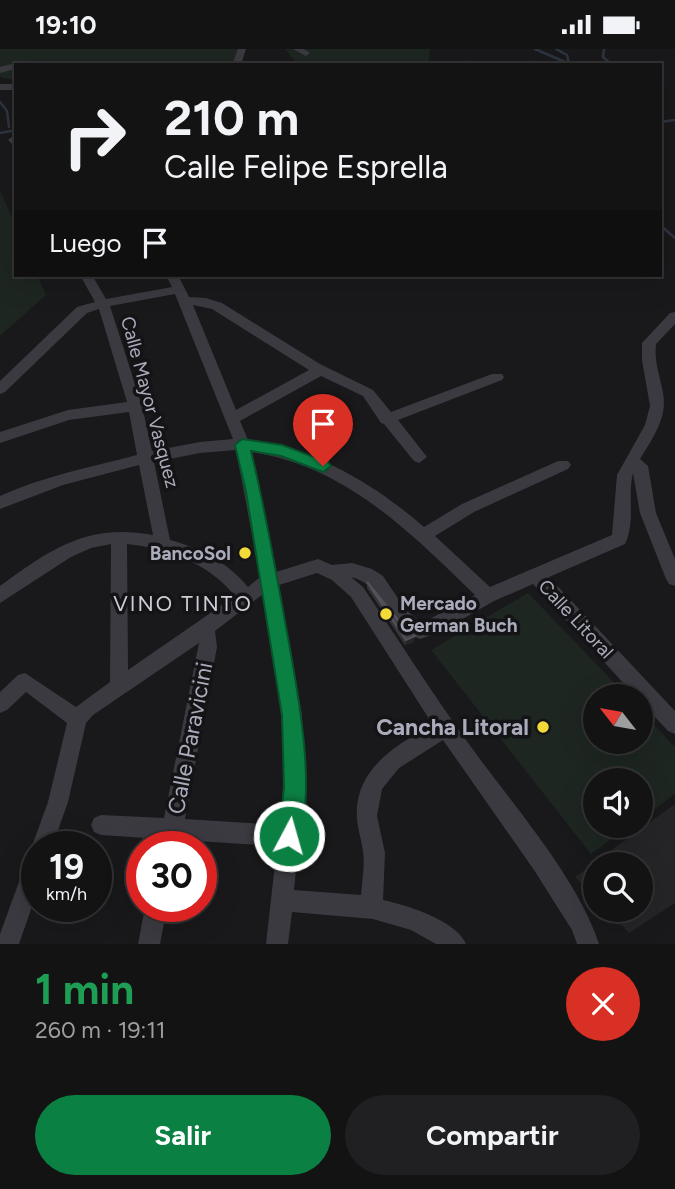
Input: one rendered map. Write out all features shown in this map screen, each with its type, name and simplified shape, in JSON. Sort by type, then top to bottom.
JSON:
[{"type":"street","name":"Calle Mayor Vasquez","points":[[87,277],[106,311],[135,405],[148,457],[163,544]]},
{"type":"street","points":[[173,277],[242,445],[292,715],[294,788],[277,944]]},
{"type":"street","points":[[0,389],[22,371],[70,319],[101,303],[183,296],[217,306],[320,370],[368,393],[386,419],[419,457]]},
{"type":"street","name":"Calle Litoral","points":[[675,316],[649,343],[647,366],[657,405],[623,478],[621,502],[624,514],[618,539],[535,574],[675,725]]},
{"type":"street","points":[[232,419],[320,370]]},
{"type":"street","points":[[386,419],[497,377]]},
{"type":"street","points":[[0,438],[68,415],[135,405]]},
{"type":"street","points":[[0,502],[52,481],[148,457],[242,445],[308,458],[357,484],[422,536],[488,596]]},
{"type":"street","points":[[632,461],[640,466],[649,513],[669,549],[675,579]]},
{"type":"street","points":[[422,536],[468,508],[563,465]]},
{"type":"street","points":[[0,596],[87,542],[120,537],[163,544],[203,559],[234,583],[247,599]]},
{"type":"street","points":[[119,687],[120,537]]},
{"type":"street","points":[[47,831],[58,802],[77,719],[247,599],[268,581],[318,566],[333,571],[357,592],[446,728],[542,862],[582,925],[588,944]]},
{"type":"street","points":[[333,571],[346,568],[367,574],[392,599],[408,625],[420,631],[434,627],[488,596],[535,574]]},
{"type":"street","name":"Calle Paravicini","points":[[172,831],[208,647],[206,628]]},
{"type":"street","points":[[0,704],[25,681],[77,719]]},
{"type":"street","points":[[372,908],[374,854],[366,818],[372,789],[379,772],[388,763],[446,728]]},
{"type":"street","points":[[101,825],[131,831]]},
{"type":"street","points":[[217,838],[289,836]]},
{"type":"street","points":[[282,901],[372,908],[416,919],[455,944]]},
{"type":"street","points":[[8,944],[21,906]]},
{"type":"street","points":[[149,944],[153,922]]},
{"type":"shaded area","points":[[0,49],[238,49],[239,63],[14,63],[14,80],[0,77]]},
{"type":"shaded area","points":[[285,49],[430,49],[428,63],[295,61]]},
{"type":"shaded area","points":[[0,191],[14,222],[14,277],[38,277],[46,295],[0,336]]},
{"type":"shaded area","name":"Cancha Litoral","points":[[528,593],[615,684],[583,684],[583,754],[653,754],[653,724],[675,747],[675,794],[653,810],[653,768],[583,768],[583,838],[613,838],[594,852],[589,852],[431,650]]},
{"type":"shaded area","points":[[675,804],[675,903],[653,917],[653,852],[609,852],[628,838],[653,838],[653,820]]},
{"type":"shaded area","points":[[583,871],[583,885],[575,877]]},
{"type":"shaded area","points":[[618,922],[646,922],[629,933]]},
{"type":"building","points":[[367,582],[398,620],[415,636],[406,640]]},
{"type":"waterway","points":[[535,49],[567,63]]},
{"type":"waterway","points":[[556,49],[567,55],[569,63]]},
{"type":"waterway","points":[[604,49],[603,57],[610,63]]},
{"type":"waterway","points":[[470,62],[486,63]]},
{"type":"waterway","points":[[530,63],[540,63]]},
{"type":"waterway","points":[[0,102],[7,111],[9,127]]},
{"type":"waterway","points":[[662,122],[675,120]]},
{"type":"waterway","points":[[0,133],[14,130]]},
{"type":"waterway","points":[[662,227],[675,238]]},
{"type":"place","name":"BancoSol","points":[[245,553]]},
{"type":"place","name":"Mercado German Buch","points":[[386,614]]},
{"type":"place","name":"Cancha Litoral","points":[[543,727]]},
{"type":"district","name":"VINO TINTO","points":[[183,603]]},
{"type":"route","points":[[289,836],[294,788],[292,715],[254,492],[242,445],[282,451],[308,458],[323,466]]}]
